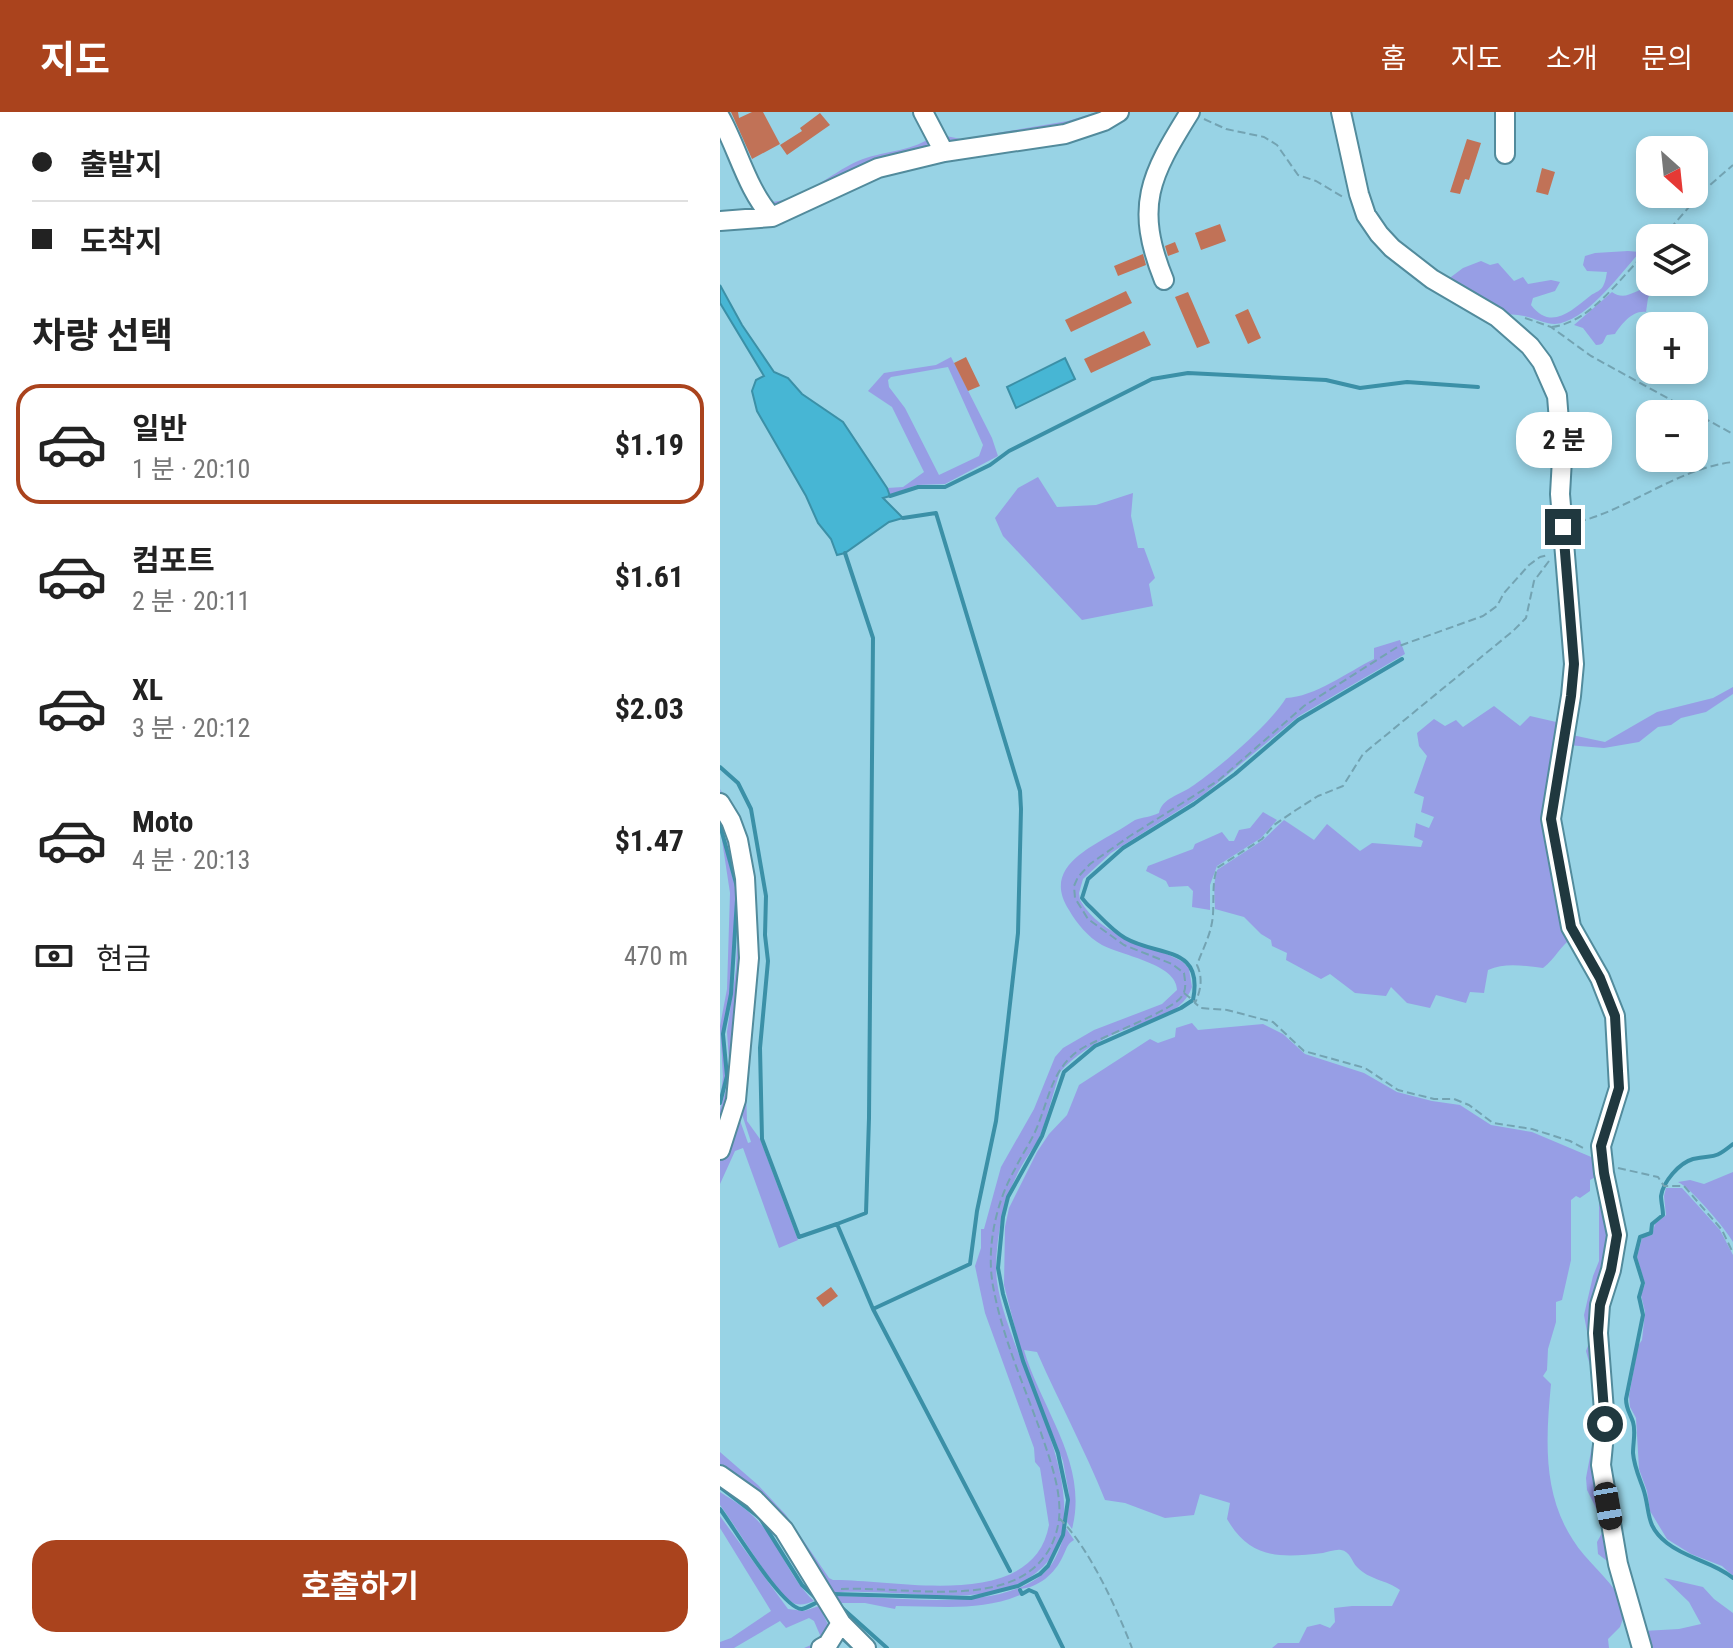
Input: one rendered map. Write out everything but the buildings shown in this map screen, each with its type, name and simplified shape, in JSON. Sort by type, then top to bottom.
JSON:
[{"type":"street","points":[[923,112],[944,152]]},
{"type":"street","points":[[720,221],[772,217],[863,173],[944,152],[1065,134],[1104,121],[1119,112]]},
{"type":"street","points":[[1341,112],[1359,194],[1366,215],[1379,234],[1432,279],[1497,317],[1530,346],[1542,362],[1557,396],[1564,551],[1574,664],[1551,819],[1571,927],[1600,978],[1615,1016],[1619,1088],[1606,1127],[1602,1158],[1617,1235],[1611,1270],[1600,1305],[1598,1333],[1605,1424],[1601,1465],[1618,1564],[1642,1648]]},
{"type":"street","points":[[1505,112],[1505,154]]},
{"type":"street","points":[[1164,280],[1151,248],[1148,204],[1151,184],[1161,161],[1196,114]]},
{"type":"street","points":[[720,117],[734,141],[762,206],[772,217]]},
{"type":"street","points":[[720,803],[738,840],[745,878],[749,958],[736,1100],[720,1150]]},
{"type":"street","points":[[720,1475],[754,1499],[784,1530],[841,1623],[866,1648]]},
{"type":"street","points":[[821,1648],[828,1644],[841,1623]]},
{"type":"path","points":[[1196,114],[1226,129],[1264,137],[1277,145],[1298,175],[1316,181],[1347,199]]},
{"type":"path","points":[[1674,224],[1702,192],[1733,165]]},
{"type":"path","points":[[1551,327],[1568,325],[1583,314],[1636,263]]},
{"type":"path","points":[[1497,317],[1513,316],[1551,327],[1591,356],[1733,434]]},
{"type":"path","points":[[1563,527],[1616,510],[1678,477],[1733,462]]},
{"type":"path","points":[[824,1595],[828,1589],[986,1589],[1008,1583],[1036,1569],[1055,1535],[1059,1518],[1051,1461],[1007,1339],[992,1283],[995,1221],[1008,1181],[1036,1130],[1056,1072],[1064,1061],[1106,1035],[1174,1005],[1184,993],[1184,973],[1172,964],[1124,945],[1103,932],[1081,910],[1074,886],[1084,871],[1130,836],[1219,780],[1304,706],[1399,646],[1483,616],[1497,606],[1504,593],[1529,565],[1540,557],[1564,551]]},
{"type":"path","points":[[1195,1003],[1201,983],[1197,965],[1209,938],[1213,916],[1212,885],[1217,868],[1262,839],[1274,825],[1307,803],[1343,786],[1363,754],[1513,631],[1526,618],[1534,581],[1542,567],[1564,551]]},
{"type":"path","points":[[1184,993],[1201,1008],[1227,1010],[1273,1022],[1304,1051],[1365,1068],[1398,1090],[1434,1099],[1454,1099],[1469,1105],[1493,1123],[1532,1129],[1570,1141],[1602,1158],[1610,1166],[1658,1177],[1664,1186],[1684,1186],[1722,1230],[1733,1253]]},
{"type":"path","points":[[1059,1518],[1083,1548],[1132,1648]]},
{"type":"shaded area","points":[[1097,112],[1111,112],[1082,124],[945,147],[937,131],[961,139],[1068,121]]},
{"type":"shaded area","points":[[930,138],[934,150],[770,210],[768,202],[803,192],[858,161],[914,146]]},
{"type":"shaded area","points":[[1636,252],[1636,257],[1590,306],[1579,315],[1555,324],[1521,315],[1494,313],[1447,280],[1463,268],[1481,261],[1490,265],[1498,263],[1514,281],[1523,277],[1528,284],[1551,280],[1560,282],[1555,291],[1533,298],[1531,305],[1538,313],[1553,318],[1568,312],[1603,286],[1607,272],[1587,271],[1583,265],[1585,256]]},
{"type":"shaded area","points":[[720,285],[742,325],[774,372],[788,378],[802,394],[843,422],[887,488],[890,496],[883,498],[903,518],[889,522],[845,553],[837,555],[831,539],[818,523],[757,411],[752,391],[756,380],[764,376],[720,303]]},
{"type":"shaded area","points":[[1636,291],[1636,296],[1649,296],[1646,312],[1636,312],[1615,334],[1607,335],[1601,344],[1596,345],[1583,328],[1574,325],[1612,292],[1626,295]]},
{"type":"shaded area","points":[[951,357],[998,456],[945,484],[917,485],[889,495],[887,488],[903,487],[924,472],[892,407],[868,391],[884,373],[936,365]],"holes":[[[948,367],[983,445],[979,456],[939,475],[905,408],[889,387],[888,380]]]},
{"type":"shaded area","points":[[1065,358],[1075,379],[1016,408],[1007,387]]},
{"type":"shaded area","points":[[1038,477],[1057,507],[1096,505],[1133,493],[1131,516],[1138,548],[1144,548],[1155,578],[1149,584],[1153,606],[1082,620],[1003,536],[995,518],[1018,488]]},
{"type":"shaded area","points":[[1400,640],[1405,654],[1299,716],[1203,795],[1111,853],[1083,879],[1080,900],[1089,913],[1113,931],[1183,962],[1189,969],[1192,987],[1179,1006],[1158,1018],[1098,1042],[1060,1072],[1040,1136],[1015,1179],[1002,1215],[996,1266],[1001,1302],[1050,1438],[1062,1484],[1063,1525],[1049,1560],[1015,1585],[979,1594],[828,1594],[720,1469],[720,1452],[786,1515],[833,1580],[924,1585],[990,1581],[1017,1571],[1038,1553],[1049,1525],[1034,1448],[985,1313],[975,1266],[981,1248],[981,1229],[984,1229],[1001,1167],[1034,1109],[1055,1057],[1063,1048],[1094,1030],[1162,1004],[1177,990],[1175,981],[1159,967],[1102,945],[1083,930],[1062,896],[1064,873],[1080,854],[1135,820],[1159,813],[1168,800],[1215,769],[1256,733],[1286,698],[1297,697],[1331,683],[1374,659],[1374,648]]},
{"type":"shaded area","points":[[1733,687],[1733,694],[1706,712],[1658,727],[1639,742],[1604,748],[1567,745],[1572,735],[1605,742],[1657,712],[1713,698]]},
{"type":"shaded area","points":[[1494,706],[1520,726],[1530,716],[1565,724],[1550,786],[1572,938],[1543,968],[1515,965],[1488,970],[1484,993],[1470,992],[1466,1003],[1436,995],[1430,1008],[1407,1003],[1391,987],[1386,996],[1355,993],[1330,974],[1321,979],[1286,960],[1287,953],[1272,946],[1271,940],[1244,917],[1215,909],[1217,870],[1263,840],[1284,820],[1314,840],[1327,824],[1360,851],[1372,843],[1421,847],[1423,841],[1414,837],[1416,823],[1429,828],[1434,817],[1421,812],[1424,797],[1414,793],[1427,756],[1419,746],[1417,733],[1434,719],[1445,726],[1456,720],[1463,727]]},
{"type":"shaded area","points":[[720,789],[740,821],[755,891],[758,973],[745,1061],[747,1121],[760,1139],[798,1240],[779,1248],[743,1148],[735,1151],[720,1184],[720,1157],[737,1112],[748,1143],[751,1142],[739,1105],[753,955]]},
{"type":"shaded area","points":[[720,811],[740,877],[742,972],[734,1077],[720,1137],[720,1110],[730,1076],[727,1032],[736,969],[739,894]]},
{"type":"shaded area","points":[[1263,812],[1277,820],[1261,838],[1217,866],[1210,885],[1210,910],[1192,907],[1193,891],[1188,886],[1169,887],[1166,881],[1146,871],[1148,866],[1193,849],[1195,844],[1222,832],[1229,841],[1234,841],[1239,830],[1250,828]]},
{"type":"shaded area","points":[[720,827],[736,891],[730,993],[723,1034],[726,1075],[720,1100],[723,1077],[720,1026],[727,989],[730,893]]},
{"type":"shaded area","points":[[1192,1023],[1198,1030],[1263,1024],[1283,1034],[1305,1054],[1364,1073],[1397,1092],[1460,1105],[1491,1125],[1532,1132],[1596,1159],[1612,1232],[1596,1317],[1594,1350],[1601,1415],[1597,1464],[1613,1555],[1627,1608],[1620,1627],[1608,1639],[1609,1648],[1272,1648],[1278,1643],[1299,1643],[1307,1627],[1320,1624],[1330,1628],[1335,1622],[1334,1608],[1392,1606],[1400,1590],[1362,1571],[1344,1551],[1280,1555],[1256,1549],[1236,1532],[1227,1519],[1230,1503],[1200,1494],[1194,1515],[1165,1518],[1125,1503],[1105,1500],[1037,1352],[1024,1350],[1069,1459],[1076,1505],[1072,1529],[1067,1522],[1069,1494],[1063,1461],[1023,1359],[1004,1285],[1005,1227],[1009,1208],[1037,1152],[1067,1115],[1079,1085],[1150,1039],[1158,1043],[1175,1037],[1176,1028]],"holes":[[[1599,1175],[1599,1261],[1584,1315],[1589,1343],[1586,1351],[1592,1373],[1597,1419],[1586,1478],[1587,1490],[1600,1516],[1602,1533],[1597,1542],[1598,1554],[1611,1564],[1620,1598],[1573,1540],[1556,1503],[1548,1464],[1551,1384],[1543,1376],[1547,1370],[1548,1349],[1556,1322],[1556,1302],[1562,1300],[1571,1260],[1571,1200],[1590,1191],[1590,1180]]]},
{"type":"shaded area","points":[[1733,1172],[1733,1242],[1708,1209],[1678,1182],[1690,1180],[1704,1184]]},
{"type":"shaded area","points":[[1666,1188],[1682,1188],[1720,1230],[1733,1255],[1733,1576],[1722,1566],[1691,1554],[1667,1539],[1650,1511],[1639,1469],[1636,1418],[1629,1396],[1645,1312],[1641,1295],[1645,1284],[1637,1257],[1642,1238],[1652,1235],[1655,1224],[1666,1215]]},
{"type":"shaded area","points":[[720,1492],[760,1523],[799,1584],[814,1601],[796,1604],[783,1594],[720,1505]]},
{"type":"shaded area","points":[[720,1516],[788,1609],[804,1611],[819,1606],[831,1631],[815,1648],[804,1648],[818,1642],[820,1635],[814,1621],[809,1618],[786,1628],[780,1621],[734,1648],[720,1648],[720,1642],[771,1611],[720,1528]]},
{"type":"shaded area","points":[[1066,1528],[1074,1540],[1055,1569],[1039,1583],[1019,1589],[1020,1595],[1005,1600],[975,1606],[896,1606],[895,1609],[865,1603],[841,1603],[837,1596],[945,1600],[1000,1594],[1024,1586],[1048,1569]]},
{"type":"shaded area","points":[[1664,1578],[1703,1587],[1733,1613],[1733,1648],[1647,1648],[1643,1631],[1701,1624],[1689,1602]]},
{"type":"waterway","points":[[890,496],[918,487],[945,487],[1152,379],[1188,373],[1326,380],[1360,388],[1407,382],[1478,387]]},
{"type":"waterway","points":[[873,1309],[970,1264],[977,1211],[996,1121],[1018,933],[1020,791],[936,513],[903,518]]},
{"type":"waterway","points":[[845,553],[873,638],[869,1118],[866,1213],[837,1224],[873,1309],[1010,1571]]},
{"type":"waterway","points":[[833,1594],[971,1598],[1018,1586],[1048,1566],[1063,1535],[1068,1500],[1058,1453],[1023,1361],[1003,1294],[998,1268],[1008,1197],[1042,1136],[1064,1072],[1095,1046],[1193,1000],[1195,982],[1192,970],[1185,961],[1125,938],[1105,922],[1082,898],[1088,879],[1123,848],[1194,804],[1235,774],[1298,720],[1402,659]]},
{"type":"waterway","points":[[720,767],[738,783],[751,809],[766,896],[768,961],[760,1048],[762,1139],[799,1237],[837,1224]]},
{"type":"waterway","points":[[720,825],[737,887]]},
{"type":"waterway","points":[[720,1103],[727,1076],[723,1034],[731,994],[737,900]]},
{"type":"waterway","points":[[1733,1144],[1717,1155],[1693,1159],[1677,1169],[1662,1191],[1663,1215],[1652,1224],[1651,1233],[1640,1237],[1635,1257],[1643,1283],[1639,1297],[1643,1315],[1626,1399],[1634,1426],[1634,1462],[1655,1530],[1667,1543],[1683,1553],[1733,1578]]},
{"type":"waterway","points":[[720,1487],[760,1518],[802,1585],[817,1599]]},
{"type":"waterway","points":[[720,1509],[783,1596],[802,1609],[820,1601]]},
{"type":"waterway","points":[[1020,1590],[1022,1594],[1029,1590],[1036,1593],[1063,1648]]},
{"type":"waterway","points":[[841,1607],[887,1648]]},
{"type":"waterway","points":[[840,1636],[853,1648]]},
{"type":"route","points":[[1563,527],[1574,664],[1551,819],[1571,927],[1600,978],[1615,1016],[1619,1088],[1601,1146],[1617,1235],[1611,1270],[1600,1305],[1598,1333],[1605,1424]]}]
